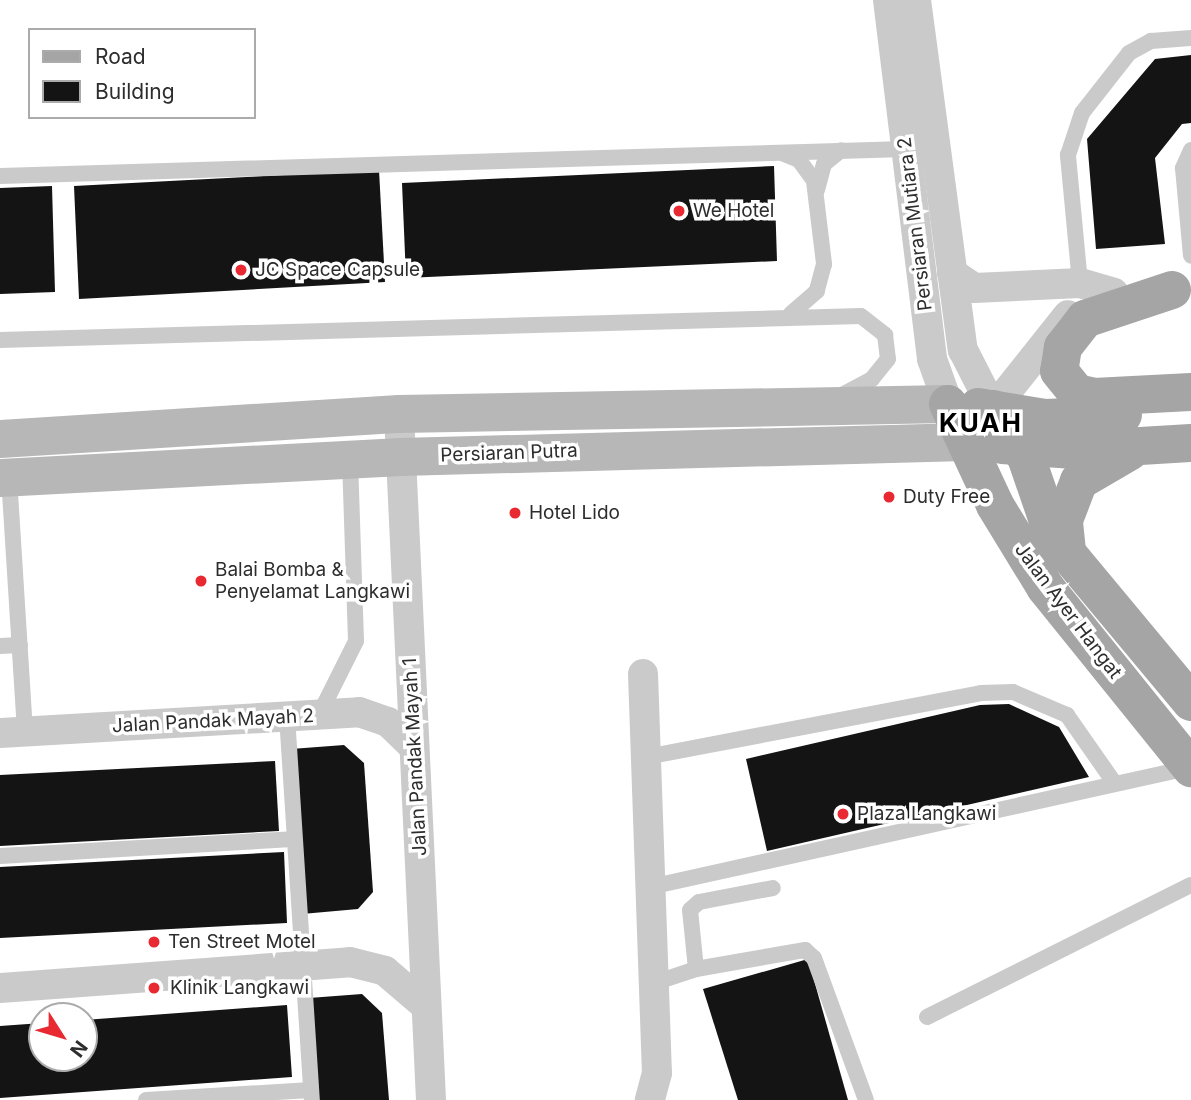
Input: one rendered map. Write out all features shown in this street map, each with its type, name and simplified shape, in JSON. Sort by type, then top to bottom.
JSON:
[{"type":"main road","points":[[1182,288],[1085,319],[1063,347],[1059,371],[1077,393],[1094,397],[1191,392]]},
{"type":"main road","points":[[0,439],[204,424],[399,414],[948,404],[1066,419],[1191,410]]},
{"type":"main road","name":"Persiaran Mutiara 2","points":[[948,404],[965,442]]},
{"type":"main road","name":"Persiaran Mutiara 2","points":[[993,409],[1018,446]]},
{"type":"main road","points":[[204,424],[205,467]]},
{"type":"main road","name":"Persiaran Putra","points":[[5,478],[401,457],[965,442],[1074,450],[1191,443]]},
{"type":"main road","name":"Jalan Ayer Hangat","points":[[965,442],[1045,587],[1191,768]]},
{"type":"main road","name":"Jalan Ayer Hangat","points":[[1018,446],[1067,553],[1191,702]]},
{"type":"main road","points":[[1067,553],[1064,520],[1079,481],[1095,467],[1144,446]]},
{"type":"street","name":"Persiaran Mutiara 2","points":[[888,0],[932,359],[948,404]]},
{"type":"street","name":"Persiaran Mutiara 2","points":[[916,0],[963,350],[973,380],[993,409]]},
{"type":"street","points":[[952,273],[974,288],[1080,283],[1114,293]]},
{"type":"street","points":[[993,409],[1063,320],[1079,304],[1114,293],[1182,288]]},
{"type":"street","name":"Jalan Pandak Mayah 1","points":[[399,414],[430,1100]]},
{"type":"street","points":[[643,674],[657,1073],[650,1100]]},
{"type":"street","name":"Jalan Pandak Mayah 2","points":[[13,733],[287,716],[374,715],[414,747]]},
{"type":"street","points":[[0,988],[303,965],[370,965],[385,971],[426,1006]]},
{"type":"lane","points":[[1080,283],[1068,155],[1082,113],[1129,53],[1151,41],[1191,38]]},
{"type":"lane","points":[[0,176],[772,150],[906,149]]},
{"type":"lane","points":[[772,150],[799,160],[817,194]]},
{"type":"lane","points":[[791,314],[808,302],[823,276],[817,194],[824,164],[841,150]]},
{"type":"lane","points":[[1191,150],[1183,168],[1191,256]]},
{"type":"lane","points":[[0,340],[791,314],[860,316],[885,335],[889,349],[882,369],[860,387],[820,405]]},
{"type":"lane","points":[[319,715],[356,641],[350,460]]},
{"type":"lane","points":[[5,478],[6,523],[20,645],[13,733]]},
{"type":"lane","points":[[0,646],[20,645]]},
{"type":"lane","points":[[646,757],[981,692],[1013,692],[1067,715],[1113,781]]},
{"type":"lane","points":[[146,1100],[312,1095],[293,839],[287,716]]},
{"type":"lane","points":[[650,887],[1113,781],[1191,768]]},
{"type":"lane","points":[[0,856],[293,839]]},
{"type":"lane","points":[[928,1017],[1191,885]]},
{"type":"lane","points":[[696,969],[690,910],[699,902],[773,888]]},
{"type":"lane","points":[[654,982],[696,969],[805,950],[814,958],[866,1100]]},
{"type":"building","points":[[1191,55],[1191,123],[1182,124],[1155,158],[1165,244],[1096,249],[1087,139],[1155,59]]},
{"type":"building","points":[[774,166],[777,261],[406,278],[402,183]]},
{"type":"building","points":[[379,170],[385,282],[79,299],[74,186]]},
{"type":"building","points":[[52,186],[55,292],[0,294],[0,188]]},
{"type":"building","name":"Plaza Langkawi","points":[[1009,704],[1059,727],[1089,777],[767,851],[746,759],[980,705]]},
{"type":"building","points":[[344,745],[364,763],[373,892],[358,909],[302,914],[291,749]]},
{"type":"building","points":[[275,761],[279,831],[0,846],[0,775]]},
{"type":"building","points":[[284,852],[287,923],[0,938],[0,867]]},
{"type":"building","points":[[808,959],[848,1100],[738,1100],[703,989]]},
{"type":"building","points":[[362,994],[382,1013],[389,1100],[316,1100],[309,998]]},
{"type":"building","points":[[287,1005],[292,1077],[0,1098],[0,1026],[28,1024],[28,1072],[98,1072],[98,1019]]},
{"type":"place","name":"We Hotel","points":[[679,211]]},
{"type":"place","name":"JC Space Capsule","points":[[241,270]]},
{"type":"place","name":"Duty Free","points":[[889,497]]},
{"type":"place","name":"Hotel Lido","points":[[515,513]]},
{"type":"place","name":"Balai Bomba & Penyelamat Langkawi","points":[[201,581]]},
{"type":"place","name":"Plaza Langkawi","points":[[843,814]]},
{"type":"place","name":"Ten Street Motel","points":[[154,942]]},
{"type":"place","name":"Klinik Langkawi","points":[[154,988]]},
{"type":"district","name":"KUAH","points":[[981,423]]}]
